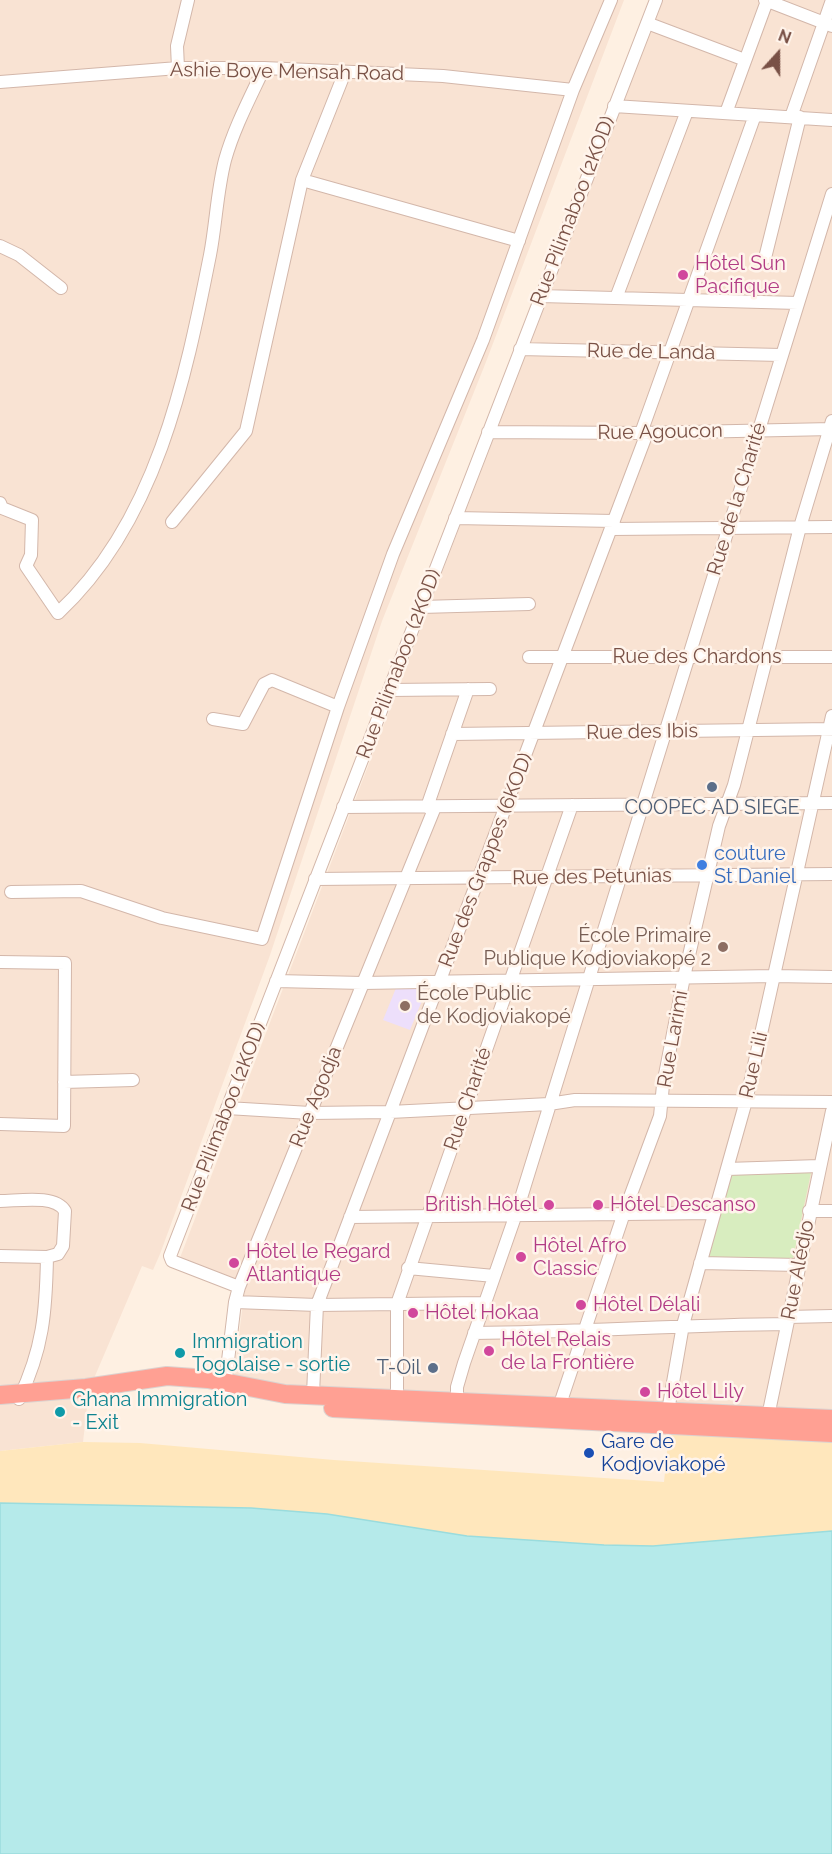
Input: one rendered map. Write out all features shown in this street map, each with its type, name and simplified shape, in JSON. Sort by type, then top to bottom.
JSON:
[{"type":"highway","points":[[0,1401],[85,1391],[167,1376],[225,1388],[313,1394],[397,1405]]},
{"type":"highway","points":[[225,1388],[269,1404],[397,1405],[767,1424],[832,1419]]},
{"type":"highway","points":[[0,1395],[20,1397]]},
{"type":"highway","points":[[457,1408],[559,1407],[668,1411],[832,1433]]},
{"type":"street","points":[[178,68],[177,46],[188,0]]},
{"type":"street","points":[[11,892],[81,891],[162,918],[262,939],[338,707],[393,554],[483,340],[573,90],[611,0]]},
{"type":"street","name":"Rue Pilimaboo (2KOD)","points":[[239,1287],[172,1261],[170,1256],[656,0]]},
{"type":"street","points":[[726,113],[766,0],[828,24]]},
{"type":"street","points":[[765,258],[796,117],[828,24],[832,0]]},
{"type":"street","points":[[647,23],[745,60]]},
{"type":"street","name":"Ashie Boye Mensah Road","points":[[0,82],[178,68],[264,68],[443,76],[573,90]]},
{"type":"street","points":[[0,503],[2,508],[32,520],[31,555],[26,566],[58,613],[82,591],[113,548],[130,518],[167,435],[210,255],[225,161],[264,68]]},
{"type":"street","points":[[172,522],[246,431],[302,180],[345,72]]},
{"type":"street","points":[[614,106],[832,120]]},
{"type":"street","points":[[616,298],[687,111]]},
{"type":"street","name":"Rue des Grappes (6KOD)","points":[[313,1394],[317,1305],[612,525],[669,353],[755,115]]},
{"type":"street","points":[[302,180],[519,242]]},
{"type":"street","name":"Rue de la Charité","points":[[457,1408],[457,1387],[516,1214],[619,876],[666,731],[686,657],[832,194]]},
{"type":"street","points":[[0,246],[19,255],[61,288]]},
{"type":"street","points":[[541,296],[798,303]]},
{"type":"street","name":"Rue de Landa","points":[[520,349],[782,355]]},
{"type":"street","name":"Rue Agoucon","points":[[488,432],[644,433],[831,426]]},
{"type":"street","name":"Rue Larimi","points":[[559,1407],[624,1213],[660,1116],[684,978],[722,814],[727,804],[801,527],[831,426]]},
{"type":"street","points":[[455,518],[727,529],[832,527]]},
{"type":"street","points":[[421,607],[529,604]]},
{"type":"street","name":"Rue des Chardons","points":[[529,657],[832,657]]},
{"type":"street","points":[[213,719],[243,724],[264,684],[274,680],[338,707]]},
{"type":"street","name":"Rue Agodja","points":[[225,1388],[235,1302],[239,1287],[405,879],[431,807],[452,734],[468,689]]},
{"type":"street","points":[[389,690],[490,689]]},
{"type":"street","name":"Rue Lili","points":[[668,1411],[683,1325],[746,1101],[831,729],[832,716]]},
{"type":"street","name":"Rue des Ibis","points":[[452,734],[533,735],[831,729]]},
{"type":"street","points":[[343,807],[832,803]]},
{"type":"street","name":"Rue Charité","points":[[397,1405],[397,1304],[572,806]]},
{"type":"street","name":"Rue des Petunias","points":[[315,879],[832,874]]},
{"type":"street","points":[[0,962],[65,963],[64,1126],[0,1124]]},
{"type":"street","points":[[276,981],[363,983],[774,976],[832,978]]},
{"type":"street","points":[[64,1082],[133,1080]]},
{"type":"street","points":[[227,1108],[310,1113],[390,1113],[549,1104],[562,1101],[662,1099],[832,1102]]},
{"type":"street","name":"Rue Alédjo","points":[[767,1424],[809,1211],[832,1111]]},
{"type":"street","points":[[727,1169],[819,1166]]},
{"type":"street","points":[[0,1201],[51,1201],[62,1206],[65,1221],[63,1246],[58,1254],[46,1257],[0,1256]]},
{"type":"street","points":[[809,1211],[832,1211]]},
{"type":"street","points":[[351,1217],[428,1214],[714,1213]]},
{"type":"street","points":[[20,1397],[39,1349],[46,1292],[46,1257]]},
{"type":"street","points":[[700,1263],[799,1265]]},
{"type":"street","points":[[408,1268],[494,1276]]},
{"type":"street","points":[[235,1302],[317,1305],[484,1303]]},
{"type":"street","points":[[474,1333],[586,1332],[832,1316]]},
{"type":"shaded area","points":[[0,0],[624,0],[484,367],[382,621],[269,958],[160,1254],[153,1270],[142,1266],[89,1390],[83,1442],[0,1451]]},
{"type":"shaded area","points":[[661,0],[832,0],[832,1418],[279,1394],[234,1375],[245,1287],[178,1263]]},
{"type":"shaded area","name":"École Public de Kodjoviakopé","points":[[423,987],[426,991],[410,1030],[383,1020],[396,988]]},
{"type":"green space","points":[[812,1168],[792,1263],[707,1262],[732,1172]]},
{"type":"sand","points":[[669,1432],[832,1441],[832,1531],[653,1546],[604,1545],[467,1536],[327,1514],[251,1508],[0,1503],[0,1451],[83,1442],[140,1443],[334,1460],[664,1482]]},
{"type":"water","points":[[0,1503],[251,1508],[327,1514],[467,1536],[604,1545],[653,1546],[832,1531],[832,1854],[0,1854]]},
{"type":"place","name":"Hôtel Sun Pacifique","points":[[683,275]]},
{"type":"place","name":"COOPEC AD SIEGE","points":[[712,787]]},
{"type":"place","name":"couture St Daniel","points":[[702,865]]},
{"type":"place","name":"École Primaire Publique Kodjoviakopé 2","points":[[723,947]]},
{"type":"place","name":"École Public de Kodjoviakopé","points":[[405,1006]]},
{"type":"place","name":"British Hôtel","points":[[549,1205]]},
{"type":"place","name":"Hôtel Descanso","points":[[598,1205]]},
{"type":"place","name":"Hôtel Afro Classic","points":[[521,1257]]},
{"type":"place","name":"Hôtel le Regard Atlantique","points":[[234,1263]]},
{"type":"place","name":"Hôtel Délali","points":[[581,1305]]},
{"type":"place","name":"Hôtel Hokaa","points":[[413,1313]]},
{"type":"place","name":"Hôtel Relais de la Frontière","points":[[489,1351]]},
{"type":"place","name":"Immigration Togolaise - sortie","points":[[180,1353]]},
{"type":"place","name":"T-Oil","points":[[433,1368]]},
{"type":"place","name":"Hôtel Lily","points":[[645,1392]]},
{"type":"place","name":"Ghana Immigration - Exit","points":[[60,1412]]},
{"type":"place","name":"Gare de Kodjoviakopé","points":[[589,1453]]}]
